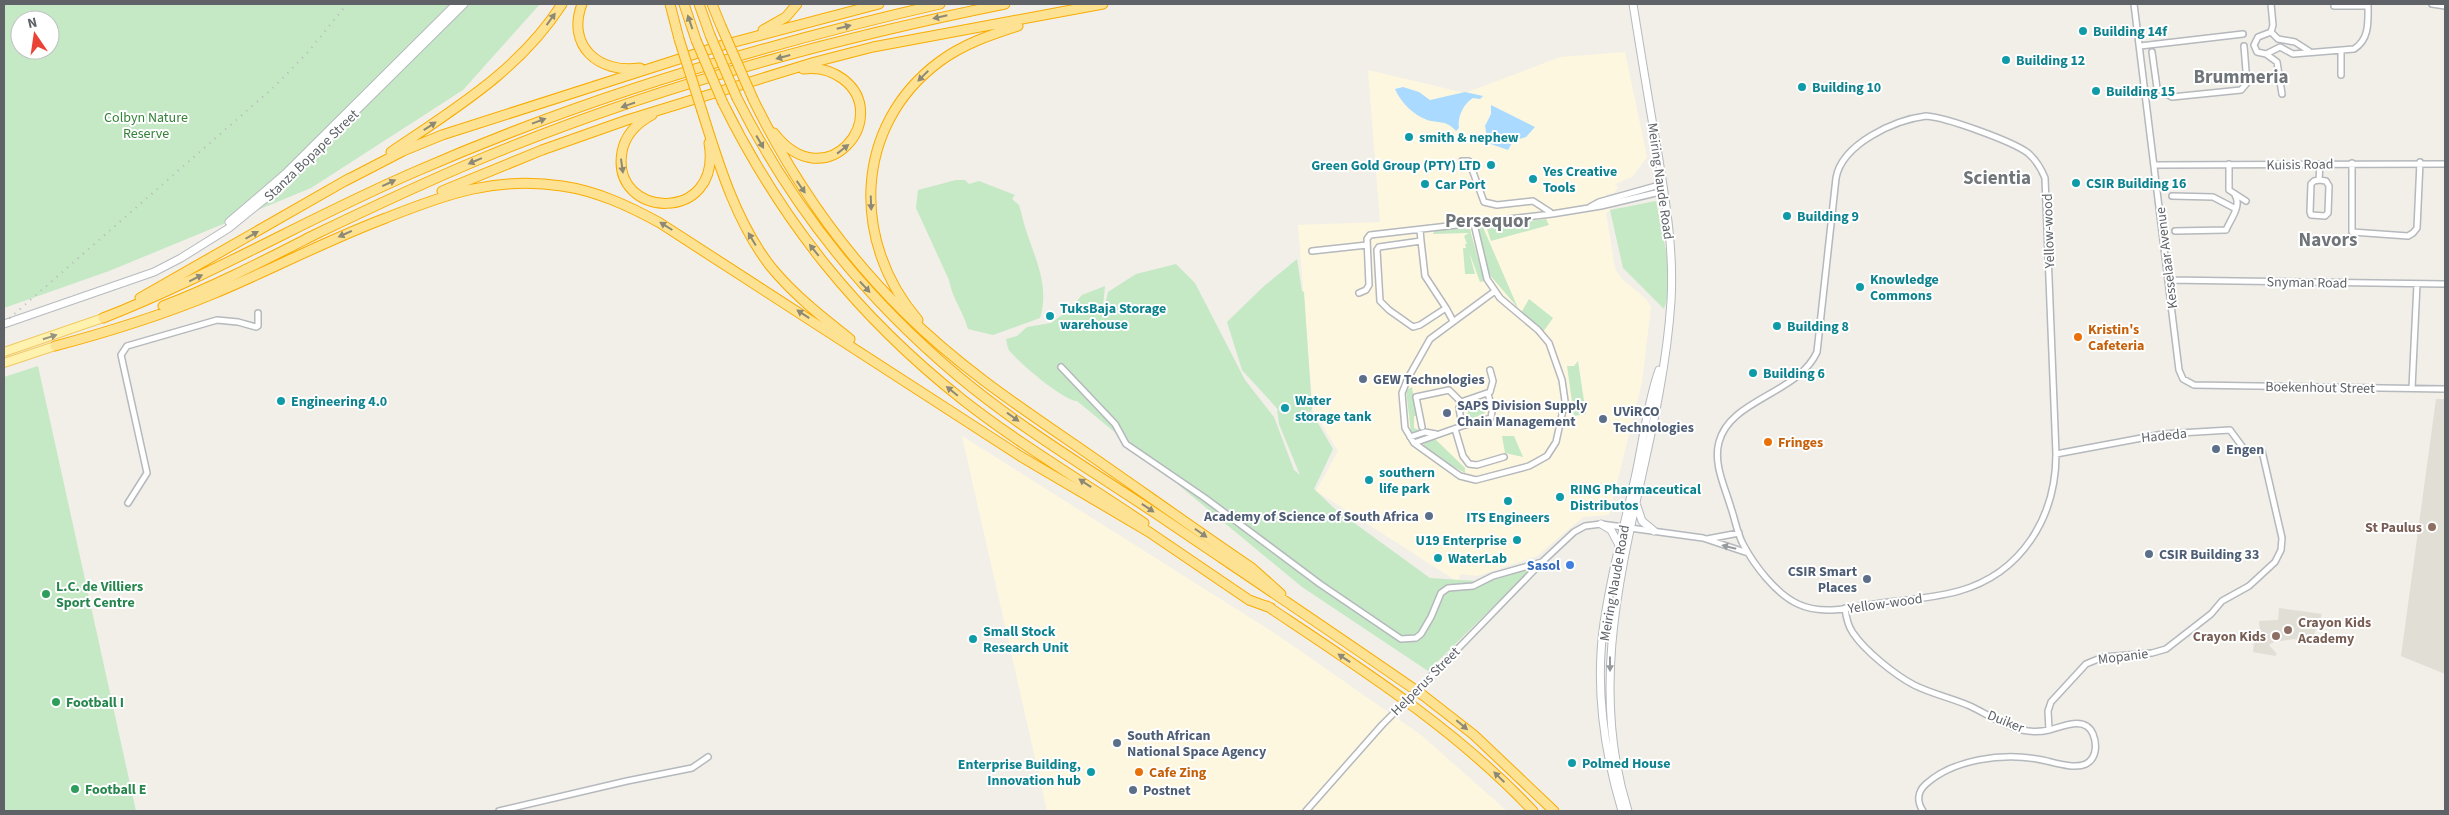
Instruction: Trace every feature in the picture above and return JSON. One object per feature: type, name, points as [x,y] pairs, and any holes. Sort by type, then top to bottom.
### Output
[{"type":"highway","points":[[345,181],[470,99],[496,78],[534,42],[562,4]]},
{"type":"highway","points":[[582,4],[579,18],[580,37],[585,48],[601,63],[612,67],[630,69],[684,58]]},
{"type":"highway","points":[[663,4],[678,37]]},
{"type":"highway","points":[[670,4],[678,37],[702,113],[738,214],[772,268],[814,310],[917,389]]},
{"type":"highway","points":[[684,4],[696,40],[749,155],[805,240],[855,298],[912,357],[965,401],[1428,716],[1489,768],[1533,811]]},
{"type":"highway","points":[[699,4],[737,98],[753,130],[787,187],[830,246],[879,302],[933,354],[958,376],[1025,426],[1286,601],[1452,716],[1509,766],[1554,811]]},
{"type":"highway","points":[[712,4],[753,100],[791,171],[836,236],[905,314],[961,364],[1046,426],[1252,568],[1270,582],[1286,601]]},
{"type":"highway","points":[[716,4],[721,25]]},
{"type":"highway","points":[[103,318],[345,181],[403,151],[442,135],[684,58],[772,27],[786,18],[797,4]]},
{"type":"highway","points":[[723,45],[879,4]]},
{"type":"highway","points":[[103,318],[180,286],[362,196],[508,133],[616,93],[698,67],[814,34],[940,4]]},
{"type":"highway","points":[[55,346],[182,298],[423,184],[559,129],[634,102],[760,63],[885,30],[1005,4]]},
{"type":"highway","points":[[55,346],[212,294],[428,196],[542,150],[704,95],[855,51],[1103,4]]},
{"type":"highway","points":[[961,364],[908,308],[895,288],[881,260],[872,224],[870,201],[873,168],[879,145],[892,116],[908,92],[932,68],[948,56],[989,35],[1079,9]]},
{"type":"highway","points":[[744,83],[801,70],[827,70],[842,78],[853,90],[859,104],[860,122],[855,136],[844,149],[828,157],[808,158],[794,153],[781,142],[753,100]]},
{"type":"highway","points":[[702,113],[711,158],[707,177],[700,188],[687,199],[672,204],[654,203],[636,194],[626,180],[621,161],[625,142],[631,132],[640,123],[656,113],[704,95]]},
{"type":"highway","points":[[362,226],[443,195],[481,186],[522,183],[562,186],[586,191],[624,204],[660,223],[1020,456],[1148,532],[1249,600],[1271,608]]},
{"type":"main road","points":[[4,352],[103,318]]},
{"type":"main road","points":[[4,364],[55,346]]},
{"type":"street","name":"Stanza Bopape Street","points":[[137,278],[198,244],[251,204],[309,150],[456,4]]},
{"type":"street","name":"Stanza Bopape Street","points":[[4,324],[137,278],[164,267],[197,249],[259,204],[335,133],[464,4]]},
{"type":"street","name":"Meiring Naude Road","points":[[1622,811],[1615,786],[1605,733],[1602,678],[1604,625],[1619,545],[1637,500],[1657,406],[1669,324],[1672,283],[1670,232],[1633,4]]},
{"type":"street","name":"Kesselaar Avenue","points":[[2134,4],[2180,376],[2186,383],[2194,385]]},
{"type":"street","points":[[2271,4],[2273,25],[2271,32]]},
{"type":"street","points":[[2432,4],[2445,6]]},
{"type":"street","points":[[2266,54],[2278,47],[2286,48],[2291,54],[2309,51],[2341,52],[2354,49],[2364,41],[2367,33],[2368,5],[2334,6]]},
{"type":"street","points":[[2271,32],[2281,40],[2295,42],[2309,51]]},
{"type":"street","points":[[2271,32],[2260,35],[2254,42],[2257,52],[2266,54],[2278,64],[2282,94]]},
{"type":"street","points":[[2140,46],[2243,34]]},
{"type":"street","points":[[2286,48],[2286,44],[2290,41]]},
{"type":"street","points":[[2152,52],[2155,81],[2159,90],[2172,97],[2241,90],[2247,83],[2244,46]]},
{"type":"street","points":[[2341,52],[2341,75]]},
{"type":"street","points":[[2145,82],[2155,81]]},
{"type":"street","name":"Yellow-wood","points":[[1912,117],[1942,118],[2011,144],[2028,153],[2041,169],[2046,183],[2056,454],[2053,490],[2042,523],[2036,534],[2021,553],[1997,574],[1974,586],[1948,594],[1845,608],[1814,610],[1793,602],[1777,588],[1749,553],[1739,533],[1718,464],[1717,451],[1720,438],[1733,418],[1802,374],[1812,363],[1820,338],[1835,184],[1839,166],[1850,150],[1861,142],[1912,117]]},
{"type":"street","points":[[1462,161],[1469,161],[1484,202],[1497,205],[1534,200],[1550,212]]},
{"type":"street","points":[[2352,163],[2352,232],[2408,236],[2417,228],[2420,162]]},
{"type":"street","name":"Kuisis Road","points":[[2155,165],[2420,162],[2445,164]]},
{"type":"street","points":[[2229,164],[2229,189],[2246,201]]},
{"type":"street","points":[[2319,180],[2320,164]]},
{"type":"street","points":[[2319,180],[2328,183],[2328,212],[2324,216],[2311,215],[2310,212],[2311,184],[2319,180]]},
{"type":"street","points":[[1359,293],[1366,290],[1368,285],[1367,237],[1374,234],[1474,224],[1589,207],[1599,202],[1663,187]]},
{"type":"street","points":[[2175,231],[2226,230],[2236,209],[2237,199],[2235,195]]},
{"type":"street","points":[[2172,196],[2214,197],[2236,209]]},
{"type":"street","points":[[1474,224],[1482,264],[1495,291],[1549,343],[1562,380],[1565,401],[1556,442],[1550,454],[1540,462],[1486,479],[1472,480],[1457,474],[1414,443],[1405,428],[1402,397],[1406,381],[1430,339],[1495,291]]},
{"type":"street","points":[[1420,230],[1425,276],[1453,321]]},
{"type":"street","points":[[1421,241],[1377,248],[1379,298],[1389,310],[1413,327],[1420,325],[1446,308]]},
{"type":"street","points":[[1312,251],[1367,245]]},
{"type":"street","name":"Snyman Road","points":[[2168,280],[2445,284]]},
{"type":"street","points":[[2412,388],[2417,284]]},
{"type":"street","points":[[128,503],[147,473],[122,355],[127,346],[217,320],[238,322],[256,327],[258,326],[258,313]]},
{"type":"street","name":"Meiring Naude Road","points":[[1628,811],[1611,742],[1610,657],[1613,616],[1627,528],[1658,374],[1664,358]]},
{"type":"street","points":[[1061,367],[1115,424],[1126,444],[1205,498],[1320,584],[1401,639],[1410,640],[1421,634],[1431,617],[1441,593],[1448,588],[1473,586],[1493,576],[1542,562]]},
{"type":"street","points":[[1414,443],[1436,434],[1490,418],[1492,411],[1488,393],[1492,384],[1490,370]]},
{"type":"street","name":"Boekenhout Street","points":[[2194,385],[2445,388]]},
{"type":"street","points":[[1422,427],[1416,397],[1449,390],[1461,402]]},
{"type":"street","points":[[1462,426],[1459,408],[1461,402],[1466,398],[1488,393]]},
{"type":"street","points":[[1454,429],[1463,456],[1469,464],[1477,465],[1504,457]]},
{"type":"street","name":"Hadeda","points":[[2056,454],[2164,434],[2224,429],[2233,431],[2244,449],[2262,451]]},
{"type":"street","points":[[1410,438],[1425,432],[1436,434]]},
{"type":"street","name":"Mopanie","points":[[2049,730],[2048,711],[2053,699],[2086,664],[2104,657],[2152,653],[2166,649],[2211,614],[2222,601],[2249,586],[2275,562],[2281,550],[2282,538],[2262,451]]},
{"type":"street","points":[[1637,500],[1641,520],[1654,531]]},
{"type":"street","points":[[1601,524],[1707,539],[1749,553]]},
{"type":"street","points":[[1601,524],[1611,530],[1619,545]]},
{"type":"street","name":"Helperus Street","points":[[1306,811],[1382,725],[1542,562],[1577,530],[1601,524]]},
{"type":"street","points":[[1707,539],[1739,533]]},
{"type":"street","name":"Duiker","points":[[1845,608],[1849,625],[1857,638],[1905,680],[1967,705],[2014,727],[2032,731],[2049,730],[2076,724],[2086,726],[2092,731],[2095,742],[2093,758],[2086,764],[2078,766],[2013,756],[1990,757],[1970,762],[1934,778],[1922,788],[1918,800],[1922,811]]},
{"type":"street","points":[[499,811],[692,768],[708,757]]},
{"type":"shaded area","points":[[1625,52],[1647,157],[1632,177],[1615,184],[1618,187],[1614,193],[1606,194],[1610,210],[1606,213],[1615,269],[1623,280],[1646,299],[1651,307],[1642,382],[1609,515],[1583,517],[1537,556],[1477,576],[1460,574],[1458,582],[1316,491],[1338,451],[1313,410],[1298,225],[1380,222],[1368,70],[1465,93],[1560,57]]},
{"type":"shaded area","name":"St Paulus","points":[[2436,399],[2445,399],[2445,674],[2401,656]]},
{"type":"shaded area","points":[[962,436],[1276,634],[1421,735],[1507,811],[1047,811]]},
{"type":"shaded area","name":"Crayon Kids Academy","points":[[2279,608],[2322,614],[2311,642],[2294,639],[2274,642],[2269,645],[2277,654],[2275,656],[2253,652],[2254,641],[2257,641],[2257,634],[2260,634],[2259,621],[2278,620]]},
{"type":"green space","name":"Colbyn Nature Reserve","points":[[4,4],[540,4],[463,90],[311,188],[109,271],[4,308]]},
{"type":"green space","points":[[956,180],[965,180],[969,184],[979,181],[1015,195],[1012,199],[1019,205],[1041,277],[1043,304],[1040,318],[993,335],[968,329],[949,280],[916,208],[918,190]]},
{"type":"green space","points":[[1656,201],[1672,281],[1664,309],[1623,268],[1610,210]]},
{"type":"green space","points":[[1546,219],[1549,225],[1491,241],[1486,226]]},
{"type":"green space","points":[[1482,225],[1518,308],[1489,274],[1477,227]]},
{"type":"green space","points":[[1470,228],[1484,281],[1480,282],[1469,252],[1475,274],[1465,274],[1463,248],[1466,248],[1465,244],[1467,244],[1464,236],[1469,233],[1433,234],[1435,230]]},
{"type":"green space","points":[[1297,259],[1302,291],[1304,292],[1312,410],[1297,414],[1311,411],[1333,449],[1314,489],[1335,509],[1430,578],[1476,581],[1534,566],[1428,671],[1302,587],[1077,401],[1062,395],[1042,380],[1014,356],[1008,347],[1006,339],[1017,336],[1027,327],[1051,323],[1070,309],[1082,295],[1105,286],[1102,317],[1108,292],[1136,274],[1176,264],[1195,283],[1245,380],[1274,417],[1294,470],[1300,475],[1279,424],[1277,409],[1284,416],[1242,370],[1227,322],[1263,287]]},
{"type":"green space","points":[[1529,299],[1553,318],[1543,332],[1521,313]]},
{"type":"green space","points":[[1578,361],[1586,414],[1574,416],[1567,366],[1574,366]]},
{"type":"green space","name":"L.C. de Villiers Sport Centre","points":[[38,366],[136,811],[4,811],[4,377]]},
{"type":"green space","points":[[1412,387],[1417,416],[1414,416],[1414,428],[1419,430],[1411,433],[1406,390]]},
{"type":"green space","points":[[1483,401],[1485,413],[1469,420],[1466,402]]},
{"type":"green space","points":[[1432,436],[1465,468],[1465,473],[1420,448]]},
{"type":"green space","points":[[1502,436],[1514,436],[1523,457],[1505,453]]},
{"type":"water","points":[[1403,87],[1419,92],[1430,100],[1465,92],[1483,96],[1480,99],[1473,98],[1466,104],[1459,120],[1459,128],[1456,131],[1447,124],[1425,119],[1409,109],[1395,89]]},
{"type":"water","points":[[1491,105],[1535,127],[1526,137],[1513,141],[1508,150],[1488,143],[1485,126],[1491,114]]},
{"type":"railway","points":[[4,323],[274,87],[308,52],[347,4]]},
{"type":"place","name":"Building 14f","points":[[2083,31]]},
{"type":"place","name":"Building 12","points":[[2006,60]]},
{"type":"place","name":"Building 10","points":[[1802,87]]},
{"type":"place","name":"Building 15","points":[[2096,91]]},
{"type":"place","name":"smith & nephew","points":[[1409,137]]},
{"type":"place","name":"Green Gold Group (PTY) LTD","points":[[1491,165]]},
{"type":"place","name":"Yes Creative Tools","points":[[1533,179]]},
{"type":"place","name":"CSIR Building 16","points":[[2076,183]]},
{"type":"place","name":"Car Port","points":[[1425,184]]},
{"type":"place","name":"Building 9","points":[[1787,216]]},
{"type":"place","name":"Knowledge Commons","points":[[1860,287]]},
{"type":"place","name":"TuksBaja Storage warehouse","points":[[1050,316]]},
{"type":"place","name":"Building 8","points":[[1777,326]]},
{"type":"place","name":"Kristin's Cafeteria","points":[[2078,337]]},
{"type":"place","name":"Building 6","points":[[1753,373]]},
{"type":"place","name":"GEW Technologies","points":[[1363,379]]},
{"type":"place","name":"Engineering 4.0","points":[[281,401]]},
{"type":"place","name":"Water storage tank","points":[[1285,408]]},
{"type":"place","name":"SAPS Division Supply Chain Management","points":[[1447,413]]},
{"type":"place","name":"UViRCO Technologies","points":[[1603,419]]},
{"type":"place","name":"Fringes","points":[[1768,442]]},
{"type":"place","name":"Engen","points":[[2216,449]]},
{"type":"place","name":"southern life park","points":[[1369,480]]},
{"type":"place","name":"RING Pharmaceutical Distributos","points":[[1560,497]]},
{"type":"place","name":"ITS Engineers","points":[[1508,501]]},
{"type":"place","name":"Academy of Science of South Africa","points":[[1429,516]]},
{"type":"place","name":"St Paulus","points":[[2432,527]]},
{"type":"place","name":"U19 Enterprise","points":[[1517,540]]},
{"type":"place","name":"CSIR Building 33","points":[[2149,554]]},
{"type":"place","name":"WaterLab","points":[[1438,558]]},
{"type":"place","name":"Sasol","points":[[1570,565]]},
{"type":"place","name":"CSIR Smart Places","points":[[1867,579]]},
{"type":"place","name":"L.C. de Villiers Sport Centre","points":[[46,594]]},
{"type":"place","name":"Crayon Kids Academy","points":[[2288,630]]},
{"type":"place","name":"Crayon Kids","points":[[2276,636]]},
{"type":"place","name":"Small Stock Research Unit","points":[[973,639]]},
{"type":"place","name":"Football I","points":[[56,702]]},
{"type":"place","name":"South African National Space Agency","points":[[1117,743]]},
{"type":"place","name":"Polmed House","points":[[1572,763]]},
{"type":"place","name":"Enterprise Building, Innovation hub","points":[[1091,772]]},
{"type":"place","name":"Cafe Zing","points":[[1139,772]]},
{"type":"place","name":"Football E","points":[[75,789]]},
{"type":"place","name":"Postnet","points":[[1133,790]]},
{"type":"district","name":"Brummeria","points":[[2241,76]]},
{"type":"district","name":"Scientia","points":[[1997,177]]},
{"type":"district","name":"Persequor","points":[[1488,220]]},
{"type":"district","name":"Navors","points":[[2328,239]]}]
